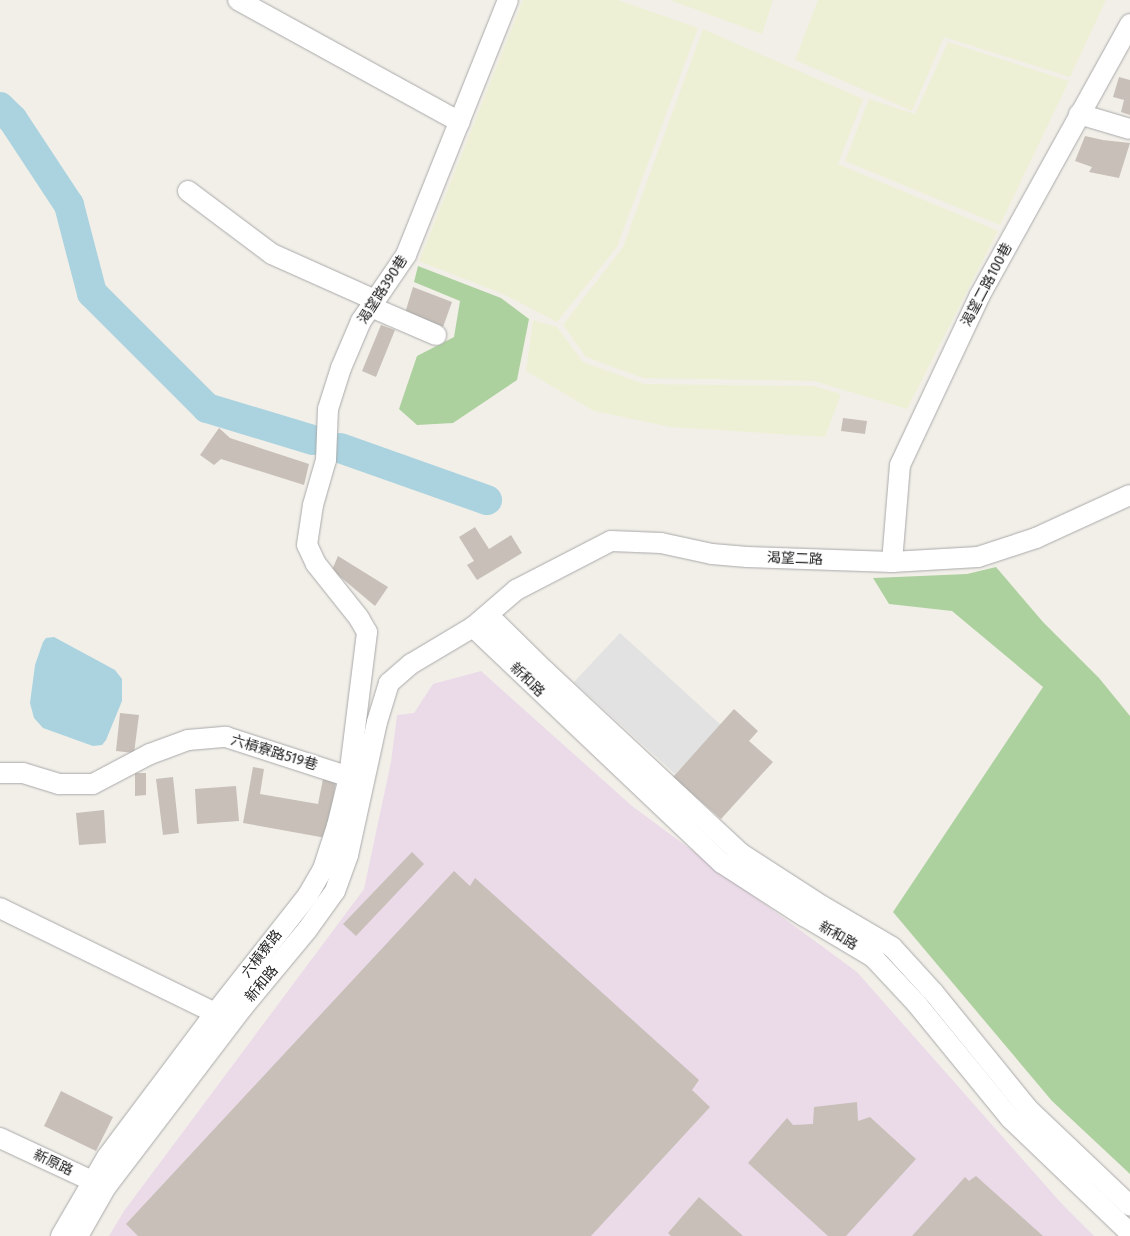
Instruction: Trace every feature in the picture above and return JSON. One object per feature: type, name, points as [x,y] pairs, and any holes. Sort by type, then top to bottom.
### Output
[{"type":"street","points":[[238,0],[460,122]]},
{"type":"street","name":"渴望路390巷","points":[[367,632],[359,618],[316,564],[307,545],[313,506],[326,460],[328,409],[341,368],[361,321],[406,255],[508,0]]},
{"type":"street","name":"渴望二路100巷","points":[[892,562],[900,465],[980,295],[1130,24]]},
{"type":"street","points":[[1079,114],[1130,129]]},
{"type":"street","points":[[188,191],[272,254],[436,335]]},
{"type":"street","name":"渴望二路","points":[[481,621],[516,590],[611,541],[661,543],[712,554],[747,557],[892,562],[978,557],[1036,538],[1130,495]]},
{"type":"street","name":"新和路","points":[[78,1236],[100,1184],[307,930],[335,891],[348,855],[378,722],[389,683],[410,664],[481,621]]},
{"type":"street","name":"新和路","points":[[481,621],[630,751],[740,853],[822,906],[892,947],[934,993],[1030,1110],[1130,1206]]},
{"type":"street","name":"新和路","points":[[481,621],[527,680],[722,863],[804,916],[873,957],[916,1002],[1012,1119],[1130,1233]]},
{"type":"street","name":"六槓寮路","points":[[61,1236],[100,1184],[107,1157],[308,895],[323,869],[337,826],[349,777],[367,632]]},
{"type":"street","name":"六槓寮路519巷","points":[[0,773],[23,773],[59,784],[93,784],[150,754],[188,740],[226,738],[349,777]]},
{"type":"street","points":[[0,908],[216,1013]]},
{"type":"street","name":"新原路","points":[[0,1138],[100,1184]]},
{"type":"shaded area","points":[[620,633],[721,725],[675,774],[574,682]]},
{"type":"shaded area","points":[[481,671],[632,806],[857,972],[1062,1204],[1094,1236],[109,1236],[124,1211],[364,889],[391,762],[397,715],[414,713],[433,684]]},
{"type":"green space","points":[[523,0],[618,0],[698,28],[617,247],[557,322],[503,294],[419,261]]},
{"type":"green space","points":[[670,0],[773,0],[762,34]]},
{"type":"green space","points":[[818,0],[1106,0],[1070,77],[944,37],[912,111],[795,60]]},
{"type":"green space","points":[[703,29],[863,99],[838,164],[998,231],[907,409],[814,381],[643,378],[586,357],[563,325],[623,247]]},
{"type":"green space","points":[[948,42],[1069,81],[1000,225],[845,161],[869,99],[915,114]]},
{"type":"green space","points":[[418,266],[501,298],[529,319],[517,380],[453,423],[417,425],[399,409],[417,356],[454,337],[460,301],[414,282]]},
{"type":"green space","points":[[533,320],[557,327],[583,362],[644,384],[813,386],[841,394],[825,437],[671,427],[594,411],[526,371]]},
{"type":"green space","points":[[996,567],[1043,622],[1099,678],[1130,716],[1130,1174],[1052,1101],[893,912],[1043,687],[952,611],[889,604],[873,578],[967,574]]},
{"type":"water","points":[[54,637],[115,670],[122,679],[122,701],[106,740],[102,745],[93,746],[43,728],[34,718],[30,703],[35,665],[43,642],[46,638]]},
{"type":"building","points":[[1119,77],[1130,80],[1130,115],[1121,112],[1124,100],[1113,97]]},
{"type":"building","points":[[1085,136],[1130,143],[1119,178],[1089,172],[1092,167],[1075,161]]},
{"type":"building","points":[[413,287],[452,302],[443,327],[405,313]]},
{"type":"building","points":[[381,325],[395,330],[376,377],[362,371]]},
{"type":"building","points":[[843,418],[867,421],[865,434],[841,431]]},
{"type":"building","points":[[219,428],[230,438],[309,464],[304,485],[221,459],[214,465],[200,455]]},
{"type":"building","points":[[475,527],[489,549],[511,535],[522,553],[477,580],[467,565],[474,561],[459,537]]},
{"type":"building","points":[[338,556],[388,587],[375,606],[332,570]]},
{"type":"building","points":[[734,709],[758,731],[749,741],[773,762],[721,819],[673,777]]},
{"type":"building","points":[[120,713],[139,715],[134,753],[116,751]]},
{"type":"building","points":[[253,767],[264,769],[260,794],[318,804],[323,779],[336,782],[326,838],[243,823]]},
{"type":"building","points":[[135,773],[146,773],[146,795],[135,796]]},
{"type":"building","points":[[173,777],[179,833],[163,835],[156,779]]},
{"type":"building","points":[[236,786],[239,821],[197,824],[195,789]]},
{"type":"building","points":[[104,810],[106,843],[79,845],[76,813]]},
{"type":"building","points":[[412,852],[424,864],[356,936],[343,924]]},
{"type":"building","points":[[454,871],[470,886],[475,878],[699,1080],[692,1090],[710,1107],[591,1236],[138,1236],[126,1224]]},
{"type":"building","points":[[61,1091],[113,1117],[96,1151],[44,1126]]},
{"type":"building","points":[[857,1102],[858,1121],[870,1117],[916,1159],[846,1236],[828,1236],[748,1163],[787,1118],[793,1125],[813,1124],[814,1107]]},
{"type":"building","points":[[976,1176],[1043,1236],[912,1236],[965,1177],[969,1181]]},
{"type":"building","points":[[699,1197],[743,1236],[671,1236],[668,1233]]},
{"type":"waterway","points":[[0,107],[13,120],[69,205],[92,293],[207,408],[313,440]]},
{"type":"waterway","points":[[340,448],[487,500]]}]
